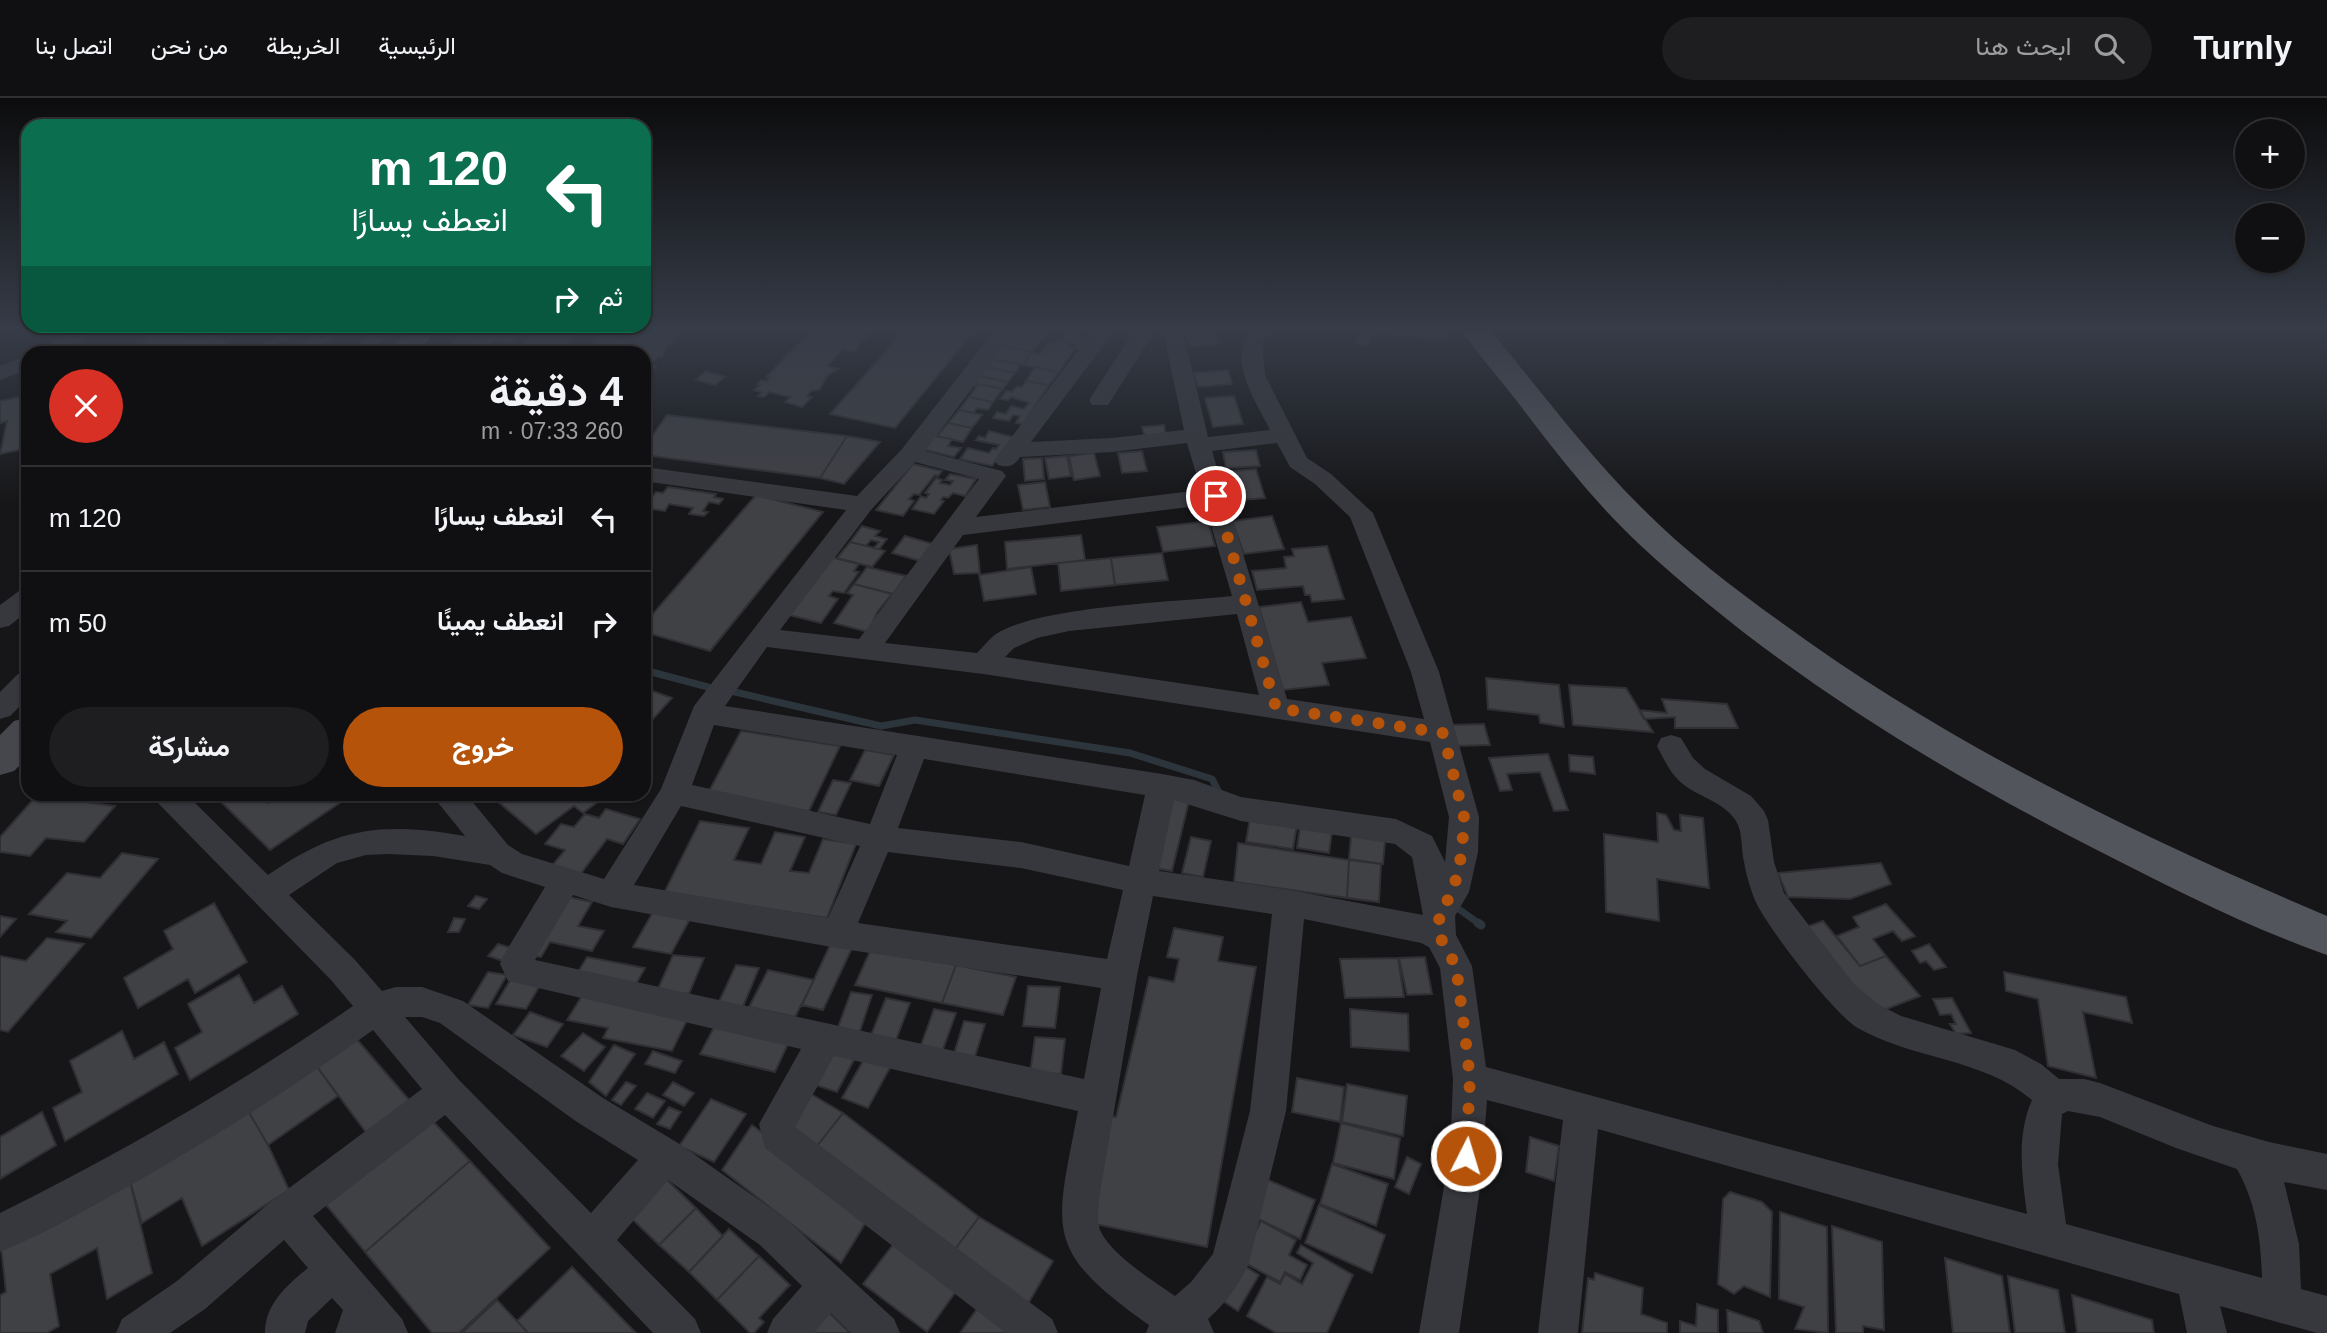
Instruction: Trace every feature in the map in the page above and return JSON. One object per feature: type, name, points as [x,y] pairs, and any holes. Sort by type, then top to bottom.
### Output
[{"type":"main road","points":[[1523,389],[1601,485],[1635,519],[1706,582],[1788,645],[1863,697],[1949,751],[2054,808],[2159,861],[2327,936]]},
{"type":"main road","points":[[0,760],[21,739]]},
{"type":"street","points":[[611,894],[674,793],[704,713],[863,505],[910,454],[960,389]]},
{"type":"street","points":[[867,648],[1060,389]]},
{"type":"street","points":[[1100,400],[1107,389]]},
{"type":"street","points":[[1186,389],[1198,440],[1276,708]]},
{"type":"street","points":[[1261,389],[1298,462],[1323,479],[1362,513],[1425,672],[1464,817],[1462,852],[1453,892],[1440,925]]},
{"type":"street","points":[[1013,450],[1285,435]]},
{"type":"street","points":[[910,454],[994,476]]},
{"type":"street","points":[[651,475],[863,505]]},
{"type":"street","points":[[955,528],[1216,496]]},
{"type":"street","points":[[0,619],[21,602]]},
{"type":"street","points":[[983,664],[1005,641],[1044,627],[1069,622],[1247,604]]},
{"type":"street","points":[[760,637],[983,664],[1443,733]]},
{"type":"street","points":[[0,709],[21,688]]},
{"type":"street","points":[[704,713],[1162,786],[1194,792],[1222,805],[1376,827],[1409,836],[1422,845],[1427,855],[1440,925],[1456,966],[1470,1079],[1469,1130],[1463,1181],[1439,1333]]},
{"type":"street","points":[[837,934],[879,838],[915,745]]},
{"type":"street","points":[[1671,746],[1683,766],[1695,777],[1740,804],[1753,820],[1759,862],[1770,899],[1855,1009],[1875,1022],[1899,1032],[2002,1060],[2022,1069],[2053,1096]]},
{"type":"street","points":[[1162,786],[1120,976],[1080,1199],[1081,1231],[1091,1253],[1179,1329],[1230,1264],[1268,1111],[1282,1001],[1289,903]]},
{"type":"street","points":[[674,793],[879,838],[1021,855],[1140,881],[1289,903],[1418,928],[1440,925]]},
{"type":"street","points":[[174,801],[377,1007],[447,1092],[681,1333]]},
{"type":"street","points":[[453,801],[497,854],[513,864],[611,894],[837,934],[1120,976]]},
{"type":"street","points":[[267,893],[326,854],[355,844],[389,842],[452,846],[497,854]]},
{"type":"street","points":[[565,881],[519,958],[516,968],[1098,1099]]},
{"type":"street","points":[[0,1233],[152,1155],[250,1096],[377,1007],[396,1002],[422,1002],[451,1012],[590,1110],[665,1156],[773,1232],[880,1333]]},
{"type":"street","points":[[825,1039],[777,1124],[778,1136],[1038,1333]]},
{"type":"street","points":[[1470,1079],[2327,1316]]},
{"type":"street","points":[[136,1333],[191,1295],[286,1213],[447,1092]]},
{"type":"street","points":[[2049,1238],[2039,1132],[2044,1106],[2053,1096],[2065,1093],[2085,1096],[2172,1130],[2249,1155],[2327,1172]]},
{"type":"street","points":[[1558,1333],[1582,1108]]},
{"type":"street","points":[[2249,1155],[2267,1186],[2270,1197],[2280,1244],[2282,1304]]},
{"type":"street","points":[[591,1242],[665,1156]]},
{"type":"street","points":[[286,1213],[334,1271],[369,1324]]},
{"type":"street","points":[[285,1333],[286,1318],[291,1310],[334,1271]]},
{"type":"street","points":[[2195,1280],[2207,1333]]},
{"type":"street","points":[[787,1333],[829,1286]]},
{"type":"building","points":[[820,389],[811,391],[807,396],[812,397],[802,407],[785,402],[790,397],[769,392],[764,397],[758,396],[762,392],[754,390]]},
{"type":"building","points":[[853,389],[927,389],[895,428],[830,414]]},
{"type":"building","points":[[975,389],[1003,389],[993,402],[969,397]]},
{"type":"building","points":[[1015,389],[1047,389],[1023,424],[1016,423],[1020,416],[1013,415],[1009,421],[993,418],[997,412],[1006,414],[1011,406],[1024,409],[1029,403],[1011,397],[1008,400],[1000,399],[1006,391],[1012,392]]},
{"type":"building","points":[[21,396],[21,450],[0,454],[7,421],[0,423],[0,401]]},
{"type":"building","points":[[1234,396],[1243,424],[1213,427],[1205,398]]},
{"type":"building","points":[[969,397],[993,402],[988,410],[977,408],[974,413],[959,410]]},
{"type":"building","points":[[959,410],[982,415],[972,428],[948,423]]},
{"type":"building","points":[[667,415],[847,436],[820,478],[651,456],[651,437]]},
{"type":"building","points":[[948,423],[972,428],[963,442],[937,436]]},
{"type":"building","points":[[1164,425],[1166,436],[1145,437],[1142,427]]},
{"type":"building","points":[[989,431],[1013,437],[992,466],[960,459],[968,448],[989,453],[993,448],[996,449],[999,445],[976,440],[979,436],[985,438]]},
{"type":"building","points":[[847,436],[880,442],[844,484],[820,478]]},
{"type":"building","points":[[934,436],[952,439],[948,446],[961,448],[954,457],[921,449]]},
{"type":"building","points":[[1256,450],[1260,466],[1226,468],[1223,452]]},
{"type":"building","points":[[1142,451],[1147,471],[1122,473],[1118,453]]},
{"type":"building","points":[[1094,453],[1100,476],[1074,480],[1069,456]]},
{"type":"building","points":[[1067,456],[1071,476],[1049,479],[1045,458]]},
{"type":"building","points":[[1042,458],[1044,479],[1025,481],[1023,459]]},
{"type":"building","points":[[913,464],[942,471],[938,476],[935,475],[919,495],[914,494],[909,499],[914,501],[903,516],[876,510]]},
{"type":"building","points":[[1256,469],[1265,498],[1231,501],[1223,472]]},
{"type":"building","points":[[950,474],[976,479],[965,496],[953,493],[948,498],[943,497],[941,500],[944,501],[934,514],[912,509],[921,496],[926,498],[929,494],[925,493],[936,478],[942,480],[940,483],[950,485],[953,481],[945,480]]},
{"type":"building","points":[[1045,482],[1050,507],[1023,510],[1018,485]]},
{"type":"building","points":[[668,487],[716,494],[714,497],[723,499],[719,504],[709,502],[703,511],[708,512],[704,516],[689,514],[693,508],[669,504],[665,511],[651,509],[651,499],[656,492],[663,493]]},
{"type":"building","points":[[756,495],[823,512],[710,651],[651,634],[651,616]]},
{"type":"building","points":[[1272,516],[1284,549],[1244,554],[1232,521]]},
{"type":"building","points":[[1208,521],[1215,546],[1163,552],[1157,527]]},
{"type":"building","points":[[862,526],[880,531],[875,536],[887,539],[879,549],[874,548],[879,542],[871,540],[866,546],[850,542]]},
{"type":"building","points":[[1081,535],[1085,560],[1007,569],[1005,542]]},
{"type":"building","points":[[905,536],[937,545],[924,562],[892,553]]},
{"type":"building","points":[[850,542],[885,551],[872,567],[837,558]]},
{"type":"building","points":[[977,545],[980,573],[954,574],[949,549]]},
{"type":"building","points":[[1327,546],[1344,599],[1312,602],[1310,595],[1305,595],[1303,586],[1257,590],[1252,571],[1286,568],[1284,557],[1294,556],[1292,549]]},
{"type":"building","points":[[1162,553],[1168,580],[1115,585],[1111,558]]},
{"type":"building","points":[[830,557],[859,564],[854,571],[859,572],[844,593],[833,591],[829,596],[838,599],[821,623],[785,614]]},
{"type":"building","points":[[1111,558],[1115,585],[1061,591],[1058,563]]},
{"type":"building","points":[[867,567],[906,576],[893,594],[854,584]]},
{"type":"building","points":[[1031,567],[1036,594],[984,601],[979,575]]},
{"type":"building","points":[[854,584],[892,594],[878,611],[868,632],[834,623],[853,595],[847,593]]},
{"type":"building","points":[[1301,602],[1308,622],[1351,617],[1366,658],[1322,663],[1329,685],[1283,690],[1259,607]]},
{"type":"building","points":[[1486,678],[1559,685],[1564,727],[1540,723],[1539,715],[1488,709]]},
{"type":"building","points":[[1569,685],[1626,688],[1653,732],[1573,725]]},
{"type":"building","points":[[651,690],[672,698],[651,721]]},
{"type":"building","points":[[1662,699],[1727,704],[1738,728],[1675,728],[1675,717],[1644,719],[1639,710],[1667,713]]},
{"type":"building","points":[[1484,724],[1490,745],[1455,746],[1450,725]]},
{"type":"building","points":[[741,731],[840,746],[809,811],[707,795]]},
{"type":"building","points":[[865,750],[894,755],[879,786],[850,780]]},
{"type":"building","points":[[1548,754],[1568,810],[1554,811],[1540,772],[1507,774],[1512,790],[1500,791],[1489,758]]},
{"type":"building","points":[[1569,755],[1593,757],[1595,774],[1570,771]]},
{"type":"building","points":[[833,780],[851,783],[836,815],[818,812]]},
{"type":"building","points":[[1170,798],[1189,801],[1172,871],[1153,868]]},
{"type":"building","points":[[32,801],[78,801],[115,806],[84,842],[46,838],[30,856],[0,852],[0,837]]},
{"type":"building","points":[[220,801],[343,801],[270,850]]},
{"type":"building","points":[[497,801],[599,801],[583,813],[574,806],[536,834]]},
{"type":"building","points":[[606,809],[640,819],[623,844],[607,839],[579,876],[551,867],[565,850],[545,844],[561,824],[574,827],[585,814],[599,818]]},
{"type":"building","points":[[1251,812],[1298,818],[1293,849],[1246,842]]},
{"type":"building","points":[[1657,813],[1666,815],[1674,830],[1681,831],[1680,815],[1703,818],[1709,888],[1657,879],[1659,921],[1606,912],[1604,834],[1658,842]]},
{"type":"building","points":[[1301,820],[1333,824],[1329,853],[1297,848]]},
{"type":"building","points":[[700,821],[749,828],[734,860],[761,864],[775,832],[805,837],[790,871],[809,873],[823,839],[856,844],[827,918],[664,893]]},
{"type":"building","points":[[1352,825],[1386,830],[1383,864],[1349,859]]},
{"type":"building","points":[[1191,837],[1211,841],[1203,877],[1182,873]]},
{"type":"building","points":[[1238,843],[1349,860],[1347,898],[1234,882]]},
{"type":"building","points":[[122,853],[158,859],[91,938],[56,932],[67,921],[29,914],[67,873],[100,878]]},
{"type":"building","points":[[1349,860],[1381,864],[1379,902],[1347,898]]},
{"type":"building","points":[[1881,863],[1891,884],[1850,899],[1788,897],[1778,873]]},
{"type":"building","points":[[476,896],[487,899],[479,909],[468,906]]},
{"type":"building","points":[[564,896],[592,902],[578,926],[604,931],[592,951],[550,942],[541,957],[528,955]]},
{"type":"building","points":[[214,903],[247,962],[195,993],[188,979],[138,1008],[124,978],[173,949],[164,931]]},
{"type":"building","points":[[1886,904],[1915,936],[1902,941],[1893,931],[1873,939],[1886,956],[1860,966],[1837,936],[1859,927],[1853,917]]},
{"type":"building","points":[[653,912],[690,919],[671,954],[633,947]]},
{"type":"building","points":[[0,916],[16,919],[0,937]]},
{"type":"building","points":[[454,918],[465,919],[459,932],[448,932]]},
{"type":"building","points":[[1823,921],[1860,966],[1886,956],[1920,996],[1876,1013],[1806,927]]},
{"type":"building","points":[[1174,928],[1223,937],[1218,961],[1256,967],[1207,1247],[1085,1222],[1110,1116],[1116,1117],[1149,977],[1174,982],[1179,959],[1167,957]]},
{"type":"building","points":[[47,938],[84,944],[8,1032],[0,1030],[0,956],[26,961]]},
{"type":"building","points":[[832,941],[853,946],[823,1010],[802,1005]]},
{"type":"building","points":[[498,944],[512,948],[503,961],[488,956]]},
{"type":"building","points":[[1929,944],[1946,967],[1934,970],[1926,961],[1920,963],[1912,951]]},
{"type":"building","points":[[871,949],[956,965],[942,1003],[855,985]]},
{"type":"building","points":[[673,955],[704,958],[689,994],[657,991]]},
{"type":"building","points":[[587,957],[645,968],[634,988],[575,977]]},
{"type":"building","points":[[1425,957],[1432,994],[1407,995],[1399,958]]},
{"type":"building","points":[[1398,958],[1404,997],[1345,998],[1340,959]]},
{"type":"building","points":[[736,965],[759,968],[742,1009],[717,1006]]},
{"type":"building","points":[[956,965],[1016,977],[1003,1015],[942,1003]]},
{"type":"building","points":[[768,970],[814,980],[795,1017],[749,1007]]},
{"type":"building","points":[[488,972],[507,975],[488,1008],[468,1005]]},
{"type":"building","points":[[2004,972],[2126,997],[2132,1023],[2083,1012],[2096,1078],[2048,1066],[2038,999],[2006,991]]},
{"type":"building","points":[[239,975],[254,1003],[282,986],[298,1014],[190,1080],[175,1048],[202,1032],[188,1004]]},
{"type":"building","points":[[512,977],[542,982],[526,1009],[496,1004]]},
{"type":"building","points":[[1028,986],[1060,987],[1055,1028],[1023,1026]]},
{"type":"building","points":[[851,992],[872,995],[859,1034],[837,1030]]},
{"type":"building","points":[[583,994],[690,1014],[672,1051],[603,1038],[608,1028],[567,1020]]},
{"type":"building","points":[[886,998],[910,1003],[896,1040],[871,1035]]},
{"type":"building","points":[[1952,998],[1971,1033],[1956,1034],[1950,1024],[1956,1024],[1951,1014],[1940,1015],[1933,999]]},
{"type":"building","points":[[934,1009],[956,1013],[942,1052],[920,1048]]},
{"type":"building","points":[[1350,1009],[1408,1014],[1409,1051],[1351,1047]]},
{"type":"building","points":[[530,1012],[563,1024],[547,1047],[513,1035]]},
{"type":"building","points":[[719,1018],[792,1035],[775,1072],[700,1054]]},
{"type":"building","points":[[964,1021],[985,1024],[974,1060],[953,1057]]},
{"type":"building","points":[[122,1031],[134,1059],[164,1042],[178,1074],[65,1141],[53,1108],[82,1092],[70,1061]]},
{"type":"building","points":[[583,1033],[605,1047],[584,1071],[561,1056]]},
{"type":"building","points":[[354,1036],[411,1102],[368,1135],[315,1064]]},
{"type":"building","points":[[1035,1037],[1065,1039],[1061,1074],[1030,1073]]},
{"type":"building","points":[[826,1044],[857,1054],[837,1092],[806,1082]]},
{"type":"building","points":[[614,1045],[635,1054],[606,1096],[589,1082]]},
{"type":"building","points":[[653,1051],[682,1061],[675,1073],[645,1064]]},
{"type":"building","points":[[867,1054],[892,1064],[868,1108],[842,1098]]},
{"type":"building","points":[[315,1064],[338,1096],[268,1145],[247,1109]]},
{"type":"building","points":[[1297,1078],[1344,1087],[1340,1122],[1292,1112]]},
{"type":"building","points":[[626,1082],[636,1086],[621,1105],[612,1100]]},
{"type":"building","points":[[673,1082],[694,1093],[684,1106],[663,1095]]},
{"type":"building","points":[[1347,1084],[1407,1096],[1403,1136],[1342,1122]]},
{"type":"building","points":[[806,1091],[843,1113],[817,1146],[780,1124]]},
{"type":"building","points":[[647,1093],[665,1101],[653,1118],[635,1109]]},
{"type":"building","points":[[711,1099],[746,1114],[714,1162],[679,1146]]},
{"type":"building","points":[[669,1107],[681,1112],[670,1129],[657,1124]]},
{"type":"building","points":[[247,1109],[289,1190],[202,1246],[182,1198],[142,1223],[130,1181]]},
{"type":"building","points":[[42,1112],[56,1145],[0,1179],[0,1137]]},
{"type":"building","points":[[843,1113],[979,1217],[950,1256],[817,1146]]},
{"type":"building","points":[[431,1119],[470,1161],[365,1252],[326,1205]]},
{"type":"building","points":[[1341,1123],[1400,1138],[1394,1179],[1333,1163]]},
{"type":"building","points":[[752,1125],[871,1214],[841,1263],[722,1170]]},
{"type":"building","points":[[1530,1137],[1559,1146],[1554,1181],[1526,1172]]},
{"type":"building","points":[[1407,1157],[1421,1164],[1409,1194],[1395,1187]]},
{"type":"building","points":[[470,1161],[550,1248],[459,1333],[432,1333],[365,1252]]},
{"type":"building","points":[[1332,1164],[1388,1184],[1376,1226],[1320,1204]]},
{"type":"building","points":[[659,1172],[696,1208],[659,1245],[625,1212]]},
{"type":"building","points":[[1268,1180],[1315,1200],[1300,1239],[1254,1217]]},
{"type":"building","points":[[130,1181],[152,1273],[107,1299],[97,1248],[50,1274],[59,1326],[47,1333],[0,1333],[0,1295],[6,1292],[1,1247]]},
{"type":"building","points":[[1730,1192],[1762,1202],[1772,1212],[1770,1297],[1744,1286],[1734,1294],[1718,1284],[1723,1199]]},
{"type":"building","points":[[1319,1205],[1385,1235],[1372,1273],[1305,1243]]},
{"type":"building","points":[[696,1208],[723,1236],[689,1272],[659,1245]]},
{"type":"building","points":[[1780,1212],[1827,1227],[1828,1333],[1795,1329],[1804,1307],[1779,1299]]},
{"type":"building","points":[[979,1217],[1053,1261],[1025,1309],[950,1256]]},
{"type":"building","points":[[1261,1221],[1296,1240],[1289,1255],[1307,1265],[1300,1280],[1285,1272],[1280,1282],[1241,1261]]},
{"type":"building","points":[[1832,1226],[1882,1242],[1884,1330],[1863,1326],[1863,1333],[1836,1333]]},
{"type":"building","points":[[729,1229],[759,1256],[717,1300],[689,1272]]},
{"type":"building","points":[[898,1238],[962,1283],[927,1332],[863,1284]]},
{"type":"building","points":[[1301,1245],[1353,1275],[1327,1333],[1276,1333],[1247,1316],[1267,1277],[1280,1284],[1285,1274],[1302,1284],[1313,1263],[1297,1253]]},
{"type":"building","points":[[759,1256],[790,1285],[759,1318],[764,1322],[754,1333],[750,1333],[717,1300]]},
{"type":"building","points":[[1945,1258],[2002,1276],[2010,1333],[1953,1333]]},
{"type":"building","points":[[1235,1260],[1259,1275],[1238,1311],[1214,1295]]},
{"type":"building","points":[[572,1267],[636,1333],[528,1333],[517,1321]]},
{"type":"building","points":[[1595,1273],[1643,1288],[1641,1314],[1667,1323],[1667,1333],[1582,1333],[1588,1278],[1594,1280]]},
{"type":"building","points":[[2008,1276],[2058,1290],[2065,1333],[2015,1333]]},
{"type":"building","points":[[2072,1295],[2152,1320],[2154,1333],[2077,1333]]},
{"type":"building","points":[[984,1299],[1032,1333],[960,1333]]},
{"type":"building","points":[[497,1300],[528,1333],[462,1333]]},
{"type":"building","points":[[818,1302],[849,1332],[848,1333],[791,1333]]},
{"type":"building","points":[[1697,1304],[1718,1310],[1718,1333],[1680,1333],[1680,1321],[1696,1326]]},
{"type":"building","points":[[1727,1310],[1759,1321],[1763,1333],[1728,1333]]},
{"type":"waterway","points":[[651,672],[708,687]]},
{"type":"waterway","points":[[735,692],[881,726],[915,720],[1130,753],[1212,779],[1221,796]]},
{"type":"waterway","points":[[1453,905],[1481,925],[1478,923]]},
{"type":"route","points":[[1216,496],[1276,708],[1443,733],[1464,817],[1462,852],[1453,892],[1439,913],[1440,937],[1456,966],[1470,1079],[1466,1156]]}]
